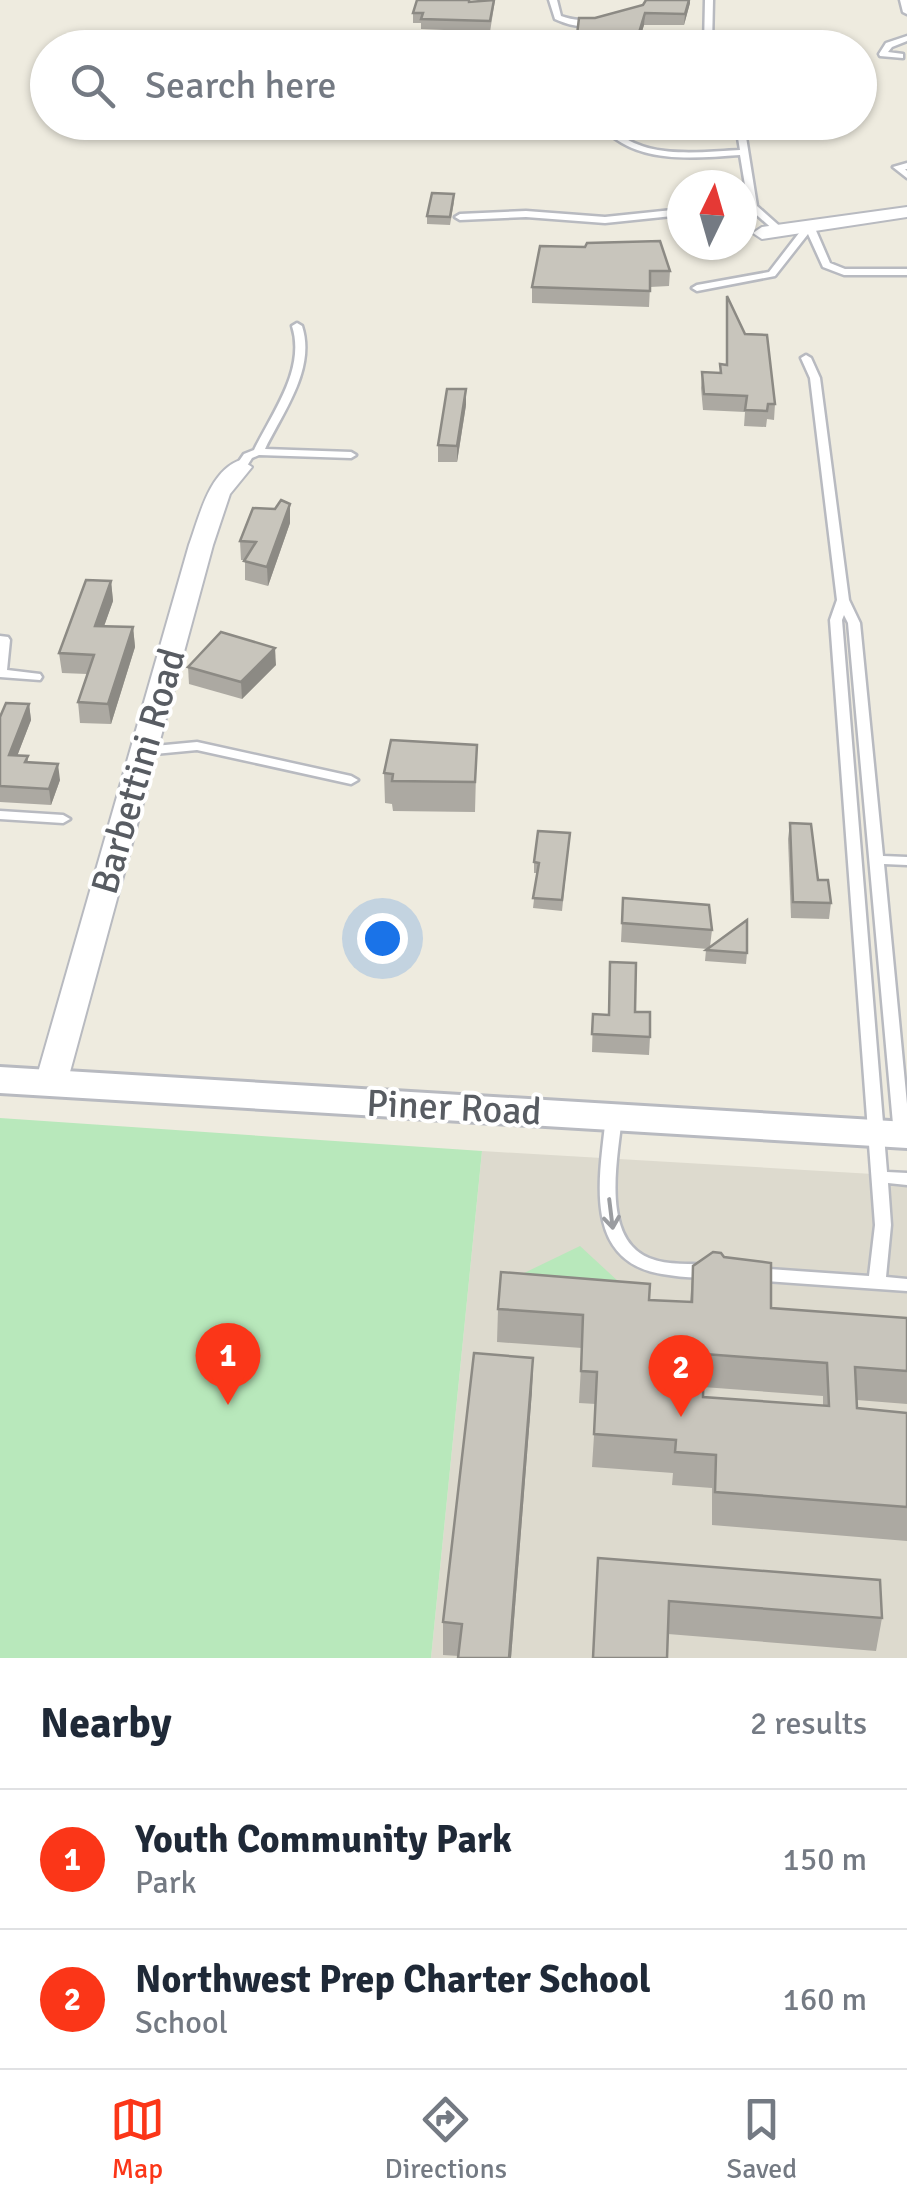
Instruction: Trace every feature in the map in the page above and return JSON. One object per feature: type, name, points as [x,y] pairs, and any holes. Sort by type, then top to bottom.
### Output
[{"type":"street","points":[[770,232],[907,212]]},
{"type":"street","name":"Barbettini Road","points":[[51,1083],[218,493],[250,460]]},
{"type":"street","name":"Piner Road","points":[[0,1080],[895,1134]]},
{"type":"lane","points":[[553,0],[558,17],[564,21],[594,24],[603,19]]},
{"type":"lane","points":[[708,30],[709,0]]},
{"type":"lane","points":[[904,0],[907,12]]},
{"type":"lane","points":[[900,56],[883,54],[889,45],[907,38]]},
{"type":"lane","points":[[618,140],[664,154],[744,152]]},
{"type":"lane","points":[[742,140],[745,170]]},
{"type":"lane","points":[[907,166],[897,167],[907,174]]},
{"type":"lane","points":[[460,218],[526,214],[605,220],[667,214]]},
{"type":"lane","points":[[757,217],[770,232]]},
{"type":"lane","points":[[697,288],[772,274],[809,226],[826,265],[844,272],[907,272]]},
{"type":"lane","points":[[250,460],[297,376],[303,336],[297,326]]},
{"type":"lane","points":[[806,358],[816,378],[843,600],[854,623],[878,860],[895,1134],[880,1177],[883,1225],[877,1282]]},
{"type":"lane","points":[[250,460],[351,455]]},
{"type":"lane","points":[[843,600],[836,620],[895,1134]]},
{"type":"lane","points":[[0,640],[4,640],[0,672],[36,677]]},
{"type":"lane","points":[[144,751],[197,746],[351,780]]},
{"type":"lane","points":[[0,815],[63,819]]},
{"type":"lane","points":[[878,860],[907,861]]},
{"type":"lane","points":[[614,1116],[608,1206],[619,1244],[640,1261],[665,1268],[723,1272]]},
{"type":"lane","points":[[880,1177],[907,1179]]},
{"type":"lane","points":[[742,1273],[907,1285]]},
{"type":"shaded area","points":[[482,1151],[907,1176],[907,1658],[431,1658]]},
{"type":"green space","points":[[0,1118],[482,1151],[431,1658],[0,1658]]},
{"type":"green space","points":[[580,1246],[620,1283],[522,1274]]},
{"type":"building","points":[[417,0],[494,0],[490,21],[421,19],[423,13],[413,13]]},
{"type":"building","points":[[646,0],[689,0],[685,14],[645,13],[640,30],[578,30],[579,18],[595,18],[643,5]]},
{"type":"building","points":[[432,193],[454,194],[450,217],[427,216]]},
{"type":"building","points":[[660,241],[670,271],[650,271],[650,291],[532,287],[540,246]]},
{"type":"building","points":[[727,296],[745,334],[767,335],[775,404],[768,404],[767,411],[745,410],[747,396],[704,394],[702,372],[721,373],[720,364],[727,365]]},
{"type":"building","points":[[447,389],[466,389],[457,446],[438,445]]},
{"type":"building","points":[[281,500],[290,504],[267,567],[244,561],[256,542],[240,541],[253,508],[275,509]]},
{"type":"building","points":[[86,580],[111,581],[95,626],[133,627],[108,704],[78,702],[94,655],[59,653]]},
{"type":"building","points":[[221,632],[275,648],[241,682],[188,667]]},
{"type":"building","points":[[6,703],[29,704],[9,755],[28,756],[25,762],[58,764],[49,789],[0,786],[0,717]]},
{"type":"building","points":[[391,740],[477,745],[475,782],[392,781],[393,774],[384,773]]},
{"type":"building","points":[[790,823],[811,824],[818,880],[828,880],[831,903],[793,902]]},
{"type":"building","points":[[538,831],[570,833],[562,900],[533,898],[539,863],[534,862]]},
{"type":"building","points":[[623,898],[709,905],[712,930],[622,923]]},
{"type":"building","points":[[747,920],[747,953],[706,950]]},
{"type":"building","points":[[610,962],[636,963],[635,1012],[650,1012],[650,1037],[592,1034],[593,1014],[609,1015]]},
{"type":"building","points":[[713,1252],[771,1263],[771,1308],[907,1318],[907,1371],[855,1367],[857,1408],[907,1413],[907,1507],[715,1492],[716,1455],[675,1452],[676,1440],[594,1434],[597,1372],[581,1371],[583,1315],[498,1309],[501,1272],[650,1284],[649,1300],[692,1302],[693,1266]],"holes":[[[704,1354],[827,1363],[829,1406],[703,1397]]]},
{"type":"building","points":[[474,1353],[533,1358],[509,1658],[458,1658],[462,1624],[443,1622]]},
{"type":"building","points":[[598,1558],[880,1580],[882,1618],[669,1601],[667,1658],[593,1658]]},
{"type":"place","name":"Youth Community Park","points":[[228,1405]]},
{"type":"place","name":"Northwest Prep Charter School","points":[[681,1417]]}]
